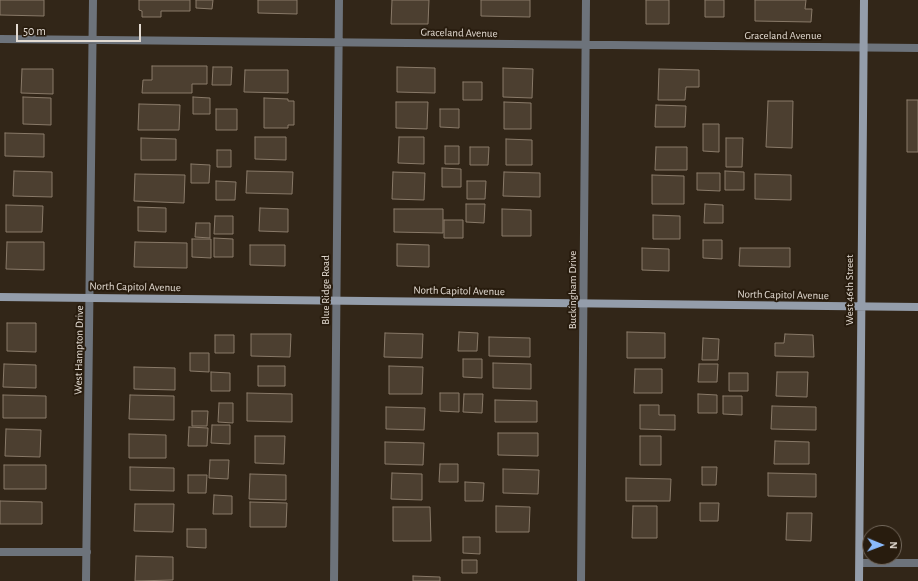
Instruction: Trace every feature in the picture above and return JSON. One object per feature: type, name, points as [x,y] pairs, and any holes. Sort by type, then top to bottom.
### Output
[{"type":"main road","name":"West 46th Street","points":[[859,581],[864,0]]},
{"type":"main road","name":"North Capitol Avenue","points":[[0,297],[918,307]]},
{"type":"street","name":"West Hampton Drive","points":[[86,581],[93,0]]},
{"type":"street","name":"Blue Ridge Road","points":[[334,581],[339,0]]},
{"type":"street","name":"Buckingham Drive","points":[[581,581],[586,0]]},
{"type":"street","name":"Graceland Avenue","points":[[0,39],[918,48]]},
{"type":"street","points":[[0,552],[87,552]]},
{"type":"street","points":[[860,563],[918,563]]},
{"type":"building","points":[[0,0],[44,0],[44,16],[0,15]]},
{"type":"building","points":[[139,0],[190,0],[190,11],[161,11],[161,17],[142,17],[142,11],[139,10]]},
{"type":"building","points":[[196,0],[213,0],[212,9],[196,8]]},
{"type":"building","points":[[258,0],[297,0],[297,14],[258,13]]},
{"type":"building","points":[[392,0],[429,0],[428,24],[391,24]]},
{"type":"building","points":[[481,0],[530,0],[530,17],[481,16]]},
{"type":"building","points":[[646,0],[669,0],[669,24],[646,24]]},
{"type":"building","points":[[705,0],[724,0],[724,17],[705,17]]},
{"type":"building","points":[[755,0],[806,0],[805,9],[812,9],[811,22],[755,21]]},
{"type":"building","points":[[152,66],[207,66],[207,84],[192,84],[192,93],[142,93],[143,80],[152,80]]},
{"type":"building","points":[[213,67],[232,67],[231,85],[212,85]]},
{"type":"building","points":[[397,67],[435,68],[435,93],[397,92]]},
{"type":"building","points":[[503,68],[533,69],[532,98],[503,97]]},
{"type":"building","points":[[22,69],[53,69],[53,94],[21,93]]},
{"type":"building","points":[[659,69],[699,70],[699,87],[686,87],[685,100],[658,100]]},
{"type":"building","points":[[245,70],[288,70],[288,93],[244,92]]},
{"type":"building","points":[[463,82],[482,82],[482,100],[463,100]]},
{"type":"building","points":[[23,97],[51,98],[51,125],[23,124]]},
{"type":"building","points":[[193,97],[210,98],[210,114],[193,114]]},
{"type":"building","points":[[264,98],[288,99],[288,101],[294,101],[294,125],[288,125],[288,128],[264,128]]},
{"type":"building","points":[[907,100],[918,100],[918,152],[907,152]]},
{"type":"building","points":[[768,101],[793,101],[792,148],[766,147]]},
{"type":"building","points":[[396,102],[428,102],[427,129],[396,128]]},
{"type":"building","points":[[504,102],[531,103],[531,129],[504,129]]},
{"type":"building","points":[[139,104],[180,105],[179,130],[138,130]]},
{"type":"building","points":[[656,105],[686,106],[685,127],[655,127]]},
{"type":"building","points":[[216,109],[237,109],[237,130],[216,130]]},
{"type":"building","points":[[440,109],[459,109],[459,128],[440,127]]},
{"type":"building","points":[[703,124],[719,124],[719,152],[703,151]]},
{"type":"building","points":[[5,133],[44,134],[44,157],[5,156]]},
{"type":"building","points":[[255,137],[286,137],[286,160],[255,159]]},
{"type":"building","points":[[399,137],[424,137],[424,164],[398,163]]},
{"type":"building","points":[[141,138],[176,139],[176,160],[141,160]]},
{"type":"building","points":[[726,138],[743,138],[742,167],[726,167]]},
{"type":"building","points":[[506,139],[532,140],[532,165],[506,165]]},
{"type":"building","points":[[445,146],[459,146],[459,164],[445,164]]},
{"type":"building","points":[[470,147],[489,147],[488,165],[470,165]]},
{"type":"building","points":[[656,147],[687,147],[687,170],[655,170]]},
{"type":"building","points":[[217,150],[231,150],[231,167],[217,167]]},
{"type":"building","points":[[191,164],[210,165],[209,183],[191,183]]},
{"type":"building","points":[[442,168],[461,169],[461,187],[442,187]]},
{"type":"building","points":[[14,171],[52,172],[52,197],[13,196]]},
{"type":"building","points":[[247,171],[293,172],[292,194],[246,193]]},
{"type":"building","points":[[725,171],[744,172],[744,190],[725,190]]},
{"type":"building","points":[[393,172],[425,173],[424,200],[392,199]]},
{"type":"building","points":[[504,172],[540,173],[540,197],[503,196]]},
{"type":"building","points":[[697,173],[720,173],[720,191],[697,190]]},
{"type":"building","points":[[135,174],[185,175],[184,203],[134,201]]},
{"type":"building","points":[[755,174],[791,175],[791,200],[755,199]]},
{"type":"building","points":[[652,175],[684,176],[684,204],[652,204]]},
{"type":"building","points":[[216,181],[236,182],[235,200],[216,200]]},
{"type":"building","points":[[467,181],[486,181],[485,199],[467,199]]},
{"type":"building","points":[[466,204],[485,204],[484,223],[466,222]]},
{"type":"building","points":[[705,204],[723,205],[723,223],[704,223]]},
{"type":"building","points":[[6,205],[43,206],[42,232],[6,232]]},
{"type":"building","points":[[138,207],[166,208],[166,232],[138,231]]},
{"type":"building","points":[[260,208],[288,209],[288,232],[259,231]]},
{"type":"building","points":[[394,209],[443,209],[443,233],[394,232]]},
{"type":"building","points":[[502,209],[531,210],[531,236],[502,236]]},
{"type":"building","points":[[653,215],[680,216],[680,239],[653,239]]},
{"type":"building","points":[[215,216],[233,216],[233,234],[214,234]]},
{"type":"building","points":[[444,220],[463,220],[463,238],[444,238]]},
{"type":"building","points":[[196,223],[210,223],[210,238],[195,237]]},
{"type":"building","points":[[214,238],[233,239],[233,257],[214,257]]},
{"type":"building","points":[[192,239],[211,239],[211,258],[192,257]]},
{"type":"building","points":[[703,240],[722,240],[722,259],[703,258]]},
{"type":"building","points":[[7,242],[44,242],[44,270],[6,269]]},
{"type":"building","points":[[135,242],[187,243],[187,268],[134,267]]},
{"type":"building","points":[[397,244],[429,245],[429,267],[397,266]]},
{"type":"building","points":[[250,245],[285,245],[285,266],[250,265]]},
{"type":"building","points":[[642,248],[669,249],[669,271],[642,270]]},
{"type":"building","points":[[740,248],[790,248],[790,267],[739,266]]},
{"type":"building","points":[[7,323],[36,323],[36,352],[7,351]]},
{"type":"building","points":[[459,332],[478,333],[477,351],[458,351]]},
{"type":"building","points":[[627,332],[665,333],[665,358],[627,358]]},
{"type":"building","points":[[385,333],[423,334],[422,358],[384,357]]},
{"type":"building","points":[[251,334],[291,334],[290,357],[251,356]]},
{"type":"building","points":[[785,334],[813,335],[814,357],[775,356],[775,343],[784,343]]},
{"type":"building","points":[[215,335],[234,335],[234,353],[215,353]]},
{"type":"building","points":[[489,337],[530,338],[530,357],[489,356]]},
{"type":"building","points":[[703,338],[719,339],[718,360],[702,360]]},
{"type":"building","points":[[190,353],[209,353],[209,372],[190,371]]},
{"type":"building","points":[[463,359],[482,359],[482,378],[463,377]]},
{"type":"building","points":[[493,363],[531,364],[531,389],[493,388]]},
{"type":"building","points":[[4,364],[36,365],[36,388],[3,387]]},
{"type":"building","points":[[699,364],[718,364],[717,382],[698,382]]},
{"type":"building","points":[[258,366],[285,366],[285,386],[258,386]]},
{"type":"building","points":[[389,366],[423,367],[422,394],[389,394]]},
{"type":"building","points":[[134,367],[175,368],[175,390],[134,389]]},
{"type":"building","points":[[635,369],[662,369],[662,393],[634,393]]},
{"type":"building","points":[[211,372],[230,373],[230,391],[211,391]]},
{"type":"building","points":[[777,372],[808,372],[807,397],[776,396]]},
{"type":"building","points":[[729,373],[748,373],[748,391],[729,391]]},
{"type":"building","points":[[247,393],[292,394],[292,422],[247,421]]},
{"type":"building","points":[[440,393],[459,393],[459,412],[440,411]]},
{"type":"building","points":[[464,394],[483,394],[482,413],[463,412]]},
{"type":"building","points":[[698,394],[717,395],[717,413],[698,413]]},
{"type":"building","points":[[3,395],[46,396],[46,418],[3,418]]},
{"type":"building","points":[[130,395],[174,396],[174,420],[129,419]]},
{"type":"building","points":[[723,396],[742,396],[742,415],[723,414]]},
{"type":"building","points":[[495,400],[537,401],[537,422],[495,422]]},
{"type":"building","points":[[219,403],[233,403],[233,423],[218,422]]},
{"type":"building","points":[[640,405],[659,405],[659,415],[675,415],[675,430],[640,429]]},
{"type":"building","points":[[772,406],[816,407],[816,430],[771,429]]},
{"type":"building","points":[[386,407],[425,408],[424,430],[386,429]]},
{"type":"building","points":[[192,411],[208,411],[207,426],[192,426]]},
{"type":"building","points":[[212,425],[230,425],[230,444],[211,443]]},
{"type":"building","points":[[189,427],[208,428],[207,446],[188,446]]},
{"type":"building","points":[[6,429],[41,430],[40,457],[5,456]]},
{"type":"building","points":[[498,433],[538,433],[538,456],[498,455]]},
{"type":"building","points":[[129,434],[166,435],[166,458],[129,458]]},
{"type":"building","points":[[255,436],[285,436],[284,464],[255,463]]},
{"type":"building","points":[[640,436],[661,436],[661,465],[640,465]]},
{"type":"building","points":[[775,441],[809,442],[809,464],[774,464]]},
{"type":"building","points":[[385,442],[424,443],[423,465],[385,464]]},
{"type":"building","points":[[210,460],[229,460],[228,479],[209,478]]},
{"type":"building","points":[[440,464],[458,464],[458,482],[439,482]]},
{"type":"building","points":[[4,465],[46,465],[46,489],[4,489]]},
{"type":"building","points":[[130,467],[174,468],[174,491],[130,490]]},
{"type":"building","points":[[702,467],[717,467],[716,485],[702,485]]},
{"type":"building","points":[[503,469],[539,470],[538,494],[503,493]]},
{"type":"building","points":[[392,473],[422,474],[422,500],[391,499]]},
{"type":"building","points":[[768,473],[816,474],[816,497],[768,496]]},
{"type":"building","points":[[250,474],[286,475],[286,500],[249,499]]},
{"type":"building","points":[[188,475],[207,475],[206,493],[188,493]]},
{"type":"building","points":[[626,478],[671,479],[670,501],[626,501]]},
{"type":"building","points":[[465,482],[484,483],[483,501],[465,501]]},
{"type":"building","points":[[214,495],[232,496],[232,514],[213,514]]},
{"type":"building","points":[[0,501],[42,502],[42,524],[0,524]]},
{"type":"building","points":[[250,502],[287,503],[286,527],[250,527]]},
{"type":"building","points":[[700,503],[719,503],[718,521],[700,521]]},
{"type":"building","points":[[135,504],[174,504],[173,532],[134,531]]},
{"type":"building","points":[[496,506],[530,507],[529,532],[496,532]]},
{"type":"building","points":[[633,506],[657,506],[657,538],[632,538]]},
{"type":"building","points":[[393,507],[430,507],[431,541],[393,541]]},
{"type":"building","points":[[787,513],[812,513],[811,541],[786,540]]},
{"type":"building","points":[[187,529],[206,529],[206,548],[187,547]]},
{"type":"building","points":[[463,537],[480,537],[480,554],[463,553]]},
{"type":"building","points":[[136,556],[173,557],[173,580],[135,581]]},
{"type":"building","points":[[462,560],[477,560],[477,573],[462,573]]},
{"type":"building","points":[[413,576],[440,577],[440,581],[413,581]]}]
